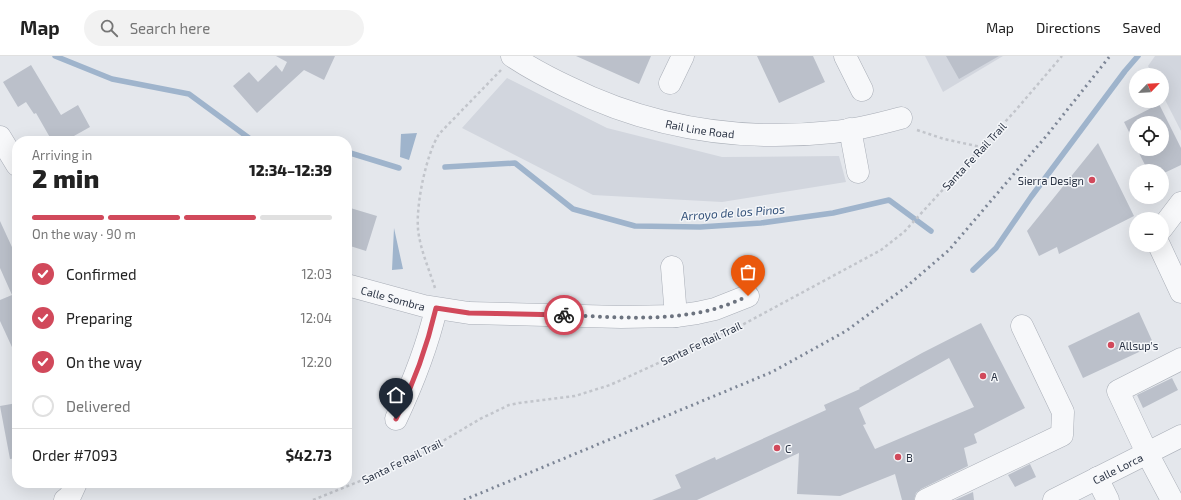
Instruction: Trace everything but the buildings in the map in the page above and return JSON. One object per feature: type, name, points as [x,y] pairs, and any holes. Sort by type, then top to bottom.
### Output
[{"type":"street","points":[[670,83],[683,56]]},
{"type":"street","points":[[845,56],[862,90]]},
{"type":"street","name":"Rail Line Road","points":[[513,57],[558,82],[600,102],[641,117],[677,126],[741,134],[774,136],[806,135],[850,129],[897,119]]},
{"type":"street","points":[[850,129],[858,172]]},
{"type":"street","points":[[0,136],[12,156]]},
{"type":"street","points":[[1169,219],[1181,204]]},
{"type":"street","points":[[1162,252],[1181,292]]},
{"type":"street","points":[[672,267],[676,316]]},
{"type":"street","name":"Calle Sombra","points":[[352,286],[436,308],[469,313],[621,317],[696,314],[715,309],[748,296]]},
{"type":"street","points":[[396,419],[416,376],[428,341],[436,308]]},
{"type":"street","points":[[926,500],[1062,435],[1063,412],[1022,326]]},
{"type":"street","points":[[1172,500],[1147,453],[1118,391],[1181,359]]},
{"type":"street","name":"Calle Lorca","points":[[1054,500],[1181,436]]},
{"type":"street","points":[[1097,478],[1108,500]]},
{"type":"street","points":[[65,500],[70,496],[74,488]]},
{"type":"path","name":"Santa Fe Rail Trail","points":[[352,484],[395,467],[421,454],[480,419],[509,405],[519,402],[575,396],[610,385],[742,325],[871,256],[894,242],[904,232],[982,147],[1062,56]]},
{"type":"path","points":[[436,308],[435,287],[421,245],[418,229],[420,200],[430,153],[439,134],[513,57]]},
{"type":"path","points":[[897,119],[911,129],[944,139],[982,147]]},
{"type":"path","name":"Santa Fe Rail Trail","points":[[313,500],[343,488]]},
{"type":"shaded area","points":[[925,56],[1003,56],[943,92]]},
{"type":"shaded area","points":[[1155,56],[1181,56],[1181,131],[1169,108],[1169,68],[1149,68],[1148,66]]},
{"type":"shaded area","points":[[507,78],[607,128],[722,157],[839,156],[846,182],[722,202],[593,195],[462,128]]},
{"type":"water","points":[[417,133],[409,160],[400,157],[401,134]]},
{"type":"water","points":[[394,228],[403,269],[392,270]]},
{"type":"waterway","name":"Arroyo de los Pinos","points":[[55,56],[112,79],[189,94],[246,136]]},
{"type":"waterway","points":[[973,270],[996,248],[1031,197],[1125,71],[1138,56]]},
{"type":"waterway","name":"Arroyo de los Pinos","points":[[352,154],[399,168]]},
{"type":"waterway","name":"Arroyo de los Pinos","points":[[445,167],[515,163],[573,209],[635,226],[700,227],[761,223],[833,213],[889,200],[931,231]]},
{"type":"railway","points":[[464,500],[772,372],[846,331],[906,287],[949,250],[1048,134],[1110,56]]},
{"type":"way so far","points":[[564,315],[654,317],[696,314],[715,309],[748,296]]},
{"type":"place","name":"Sierra Design","points":[[1092,180]]},
{"type":"place","name":"Allsup's","points":[[1111,345]]},
{"type":"place","name":"A","points":[[983,376]]},
{"type":"place","name":"C","points":[[777,448]]},
{"type":"place","name":"B","points":[[898,457]]},
{"type":"route","points":[[396,419],[416,376],[428,341],[436,308],[469,313],[564,315]]}]
